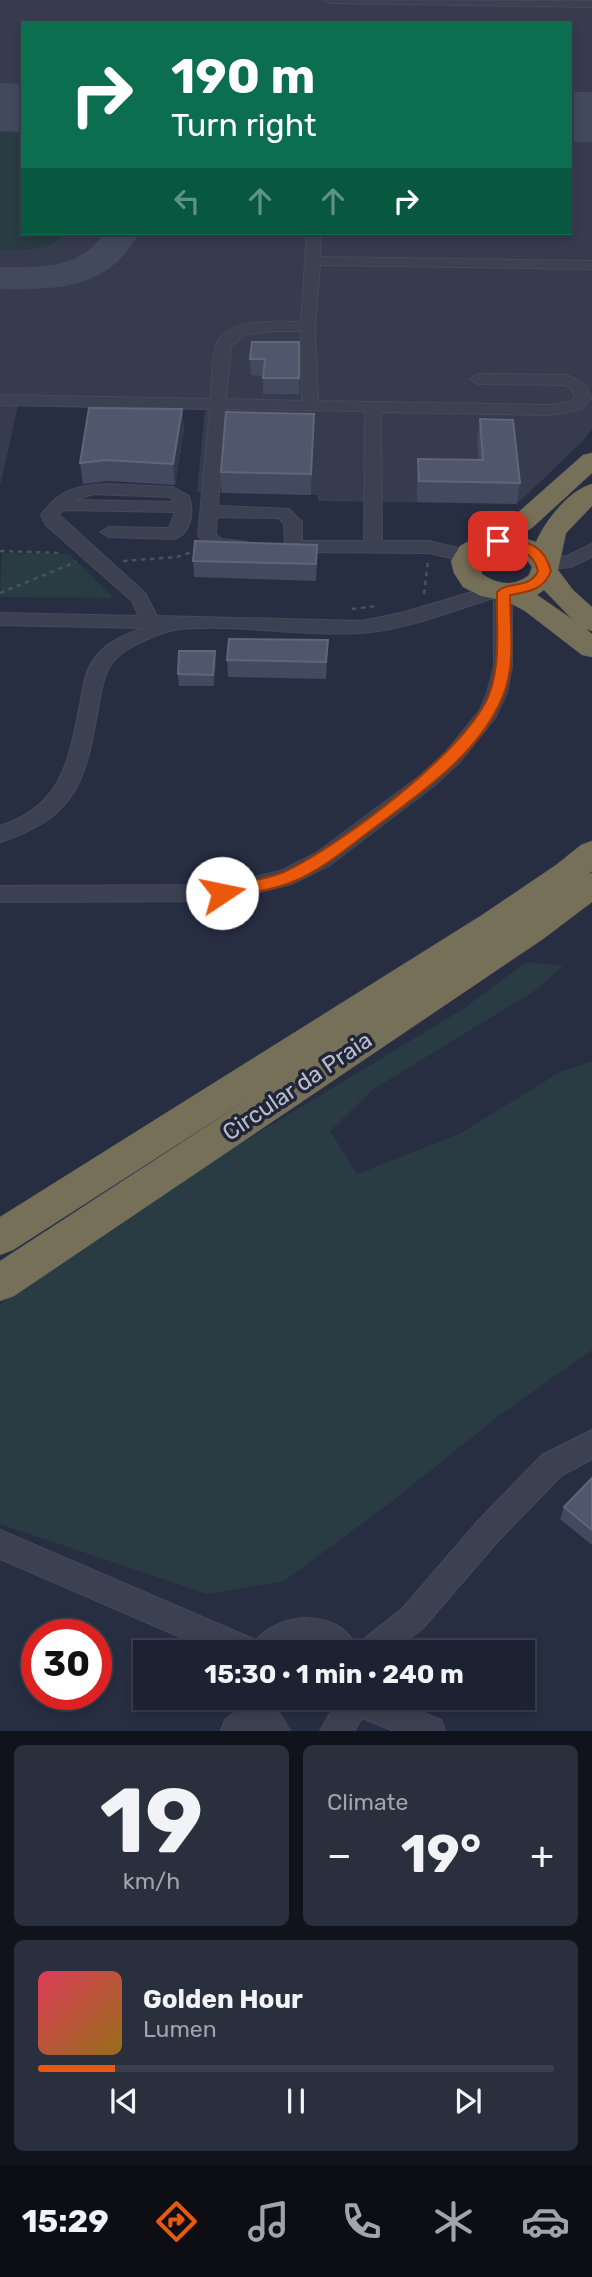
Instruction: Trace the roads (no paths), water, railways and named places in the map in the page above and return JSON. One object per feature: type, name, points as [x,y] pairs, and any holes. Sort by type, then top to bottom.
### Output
[{"type":"highway","points":[[473,555],[523,522],[592,460]]},
{"type":"highway","points":[[503,591],[530,588],[542,578],[555,529],[592,492]]},
{"type":"highway","points":[[473,555],[519,543],[535,552],[563,596],[592,622]]},
{"type":"highway","points":[[473,555],[475,582],[535,605],[592,648]]},
{"type":"highway","name":"Circular da Praia","points":[[0,1238],[493,924],[567,874],[592,853]]},
{"type":"highway","name":"Circular da Praia","points":[[0,1283],[531,930],[592,885]]},
{"type":"street","points":[[330,0],[592,4]]},
{"type":"street","points":[[310,407],[308,326],[314,235]]},
{"type":"street","points":[[313,261],[592,265]]},
{"type":"street","points":[[308,326],[253,329],[228,338],[223,345],[207,536],[216,544],[429,547],[473,555],[452,594],[438,608]]},
{"type":"street","points":[[0,400],[373,409],[549,410],[575,406],[583,398],[578,385],[567,380],[478,379]]},
{"type":"street","points":[[373,409],[373,546]]},
{"type":"street","points":[[109,531],[173,534],[180,528],[184,507],[181,496],[173,492],[86,490],[71,495],[50,515],[52,521],[139,597],[148,613],[148,622]]},
{"type":"street","points":[[58,505],[184,507]]},
{"type":"street","points":[[209,512],[283,513],[293,522],[294,546]]},
{"type":"street","points":[[544,568],[570,561],[592,550]]},
{"type":"street","points":[[0,619],[362,627],[397,621],[503,591],[503,666],[497,693],[488,713],[453,757],[323,859],[285,878],[222,893],[0,894]]},
{"type":"street","points":[[99,621],[115,632],[117,647]]},
{"type":"street","points":[[0,834],[32,824],[45,815],[65,793],[77,762],[97,670],[102,661],[117,647],[161,629],[188,622]]},
{"type":"street","points":[[384,1640],[413,1618],[487,1532],[552,1465],[592,1444]]},
{"type":"street","points":[[0,1544],[222,1640]]},
{"type":"street","points":[[276,1640],[285,1634],[300,1630],[316,1632],[332,1640]]},
{"type":"street","points":[[336,1731],[350,1710]]},
{"type":"street","points":[[381,1710],[429,1731]]},
{"type":"street","points":[[236,1731],[263,1713]]}]
